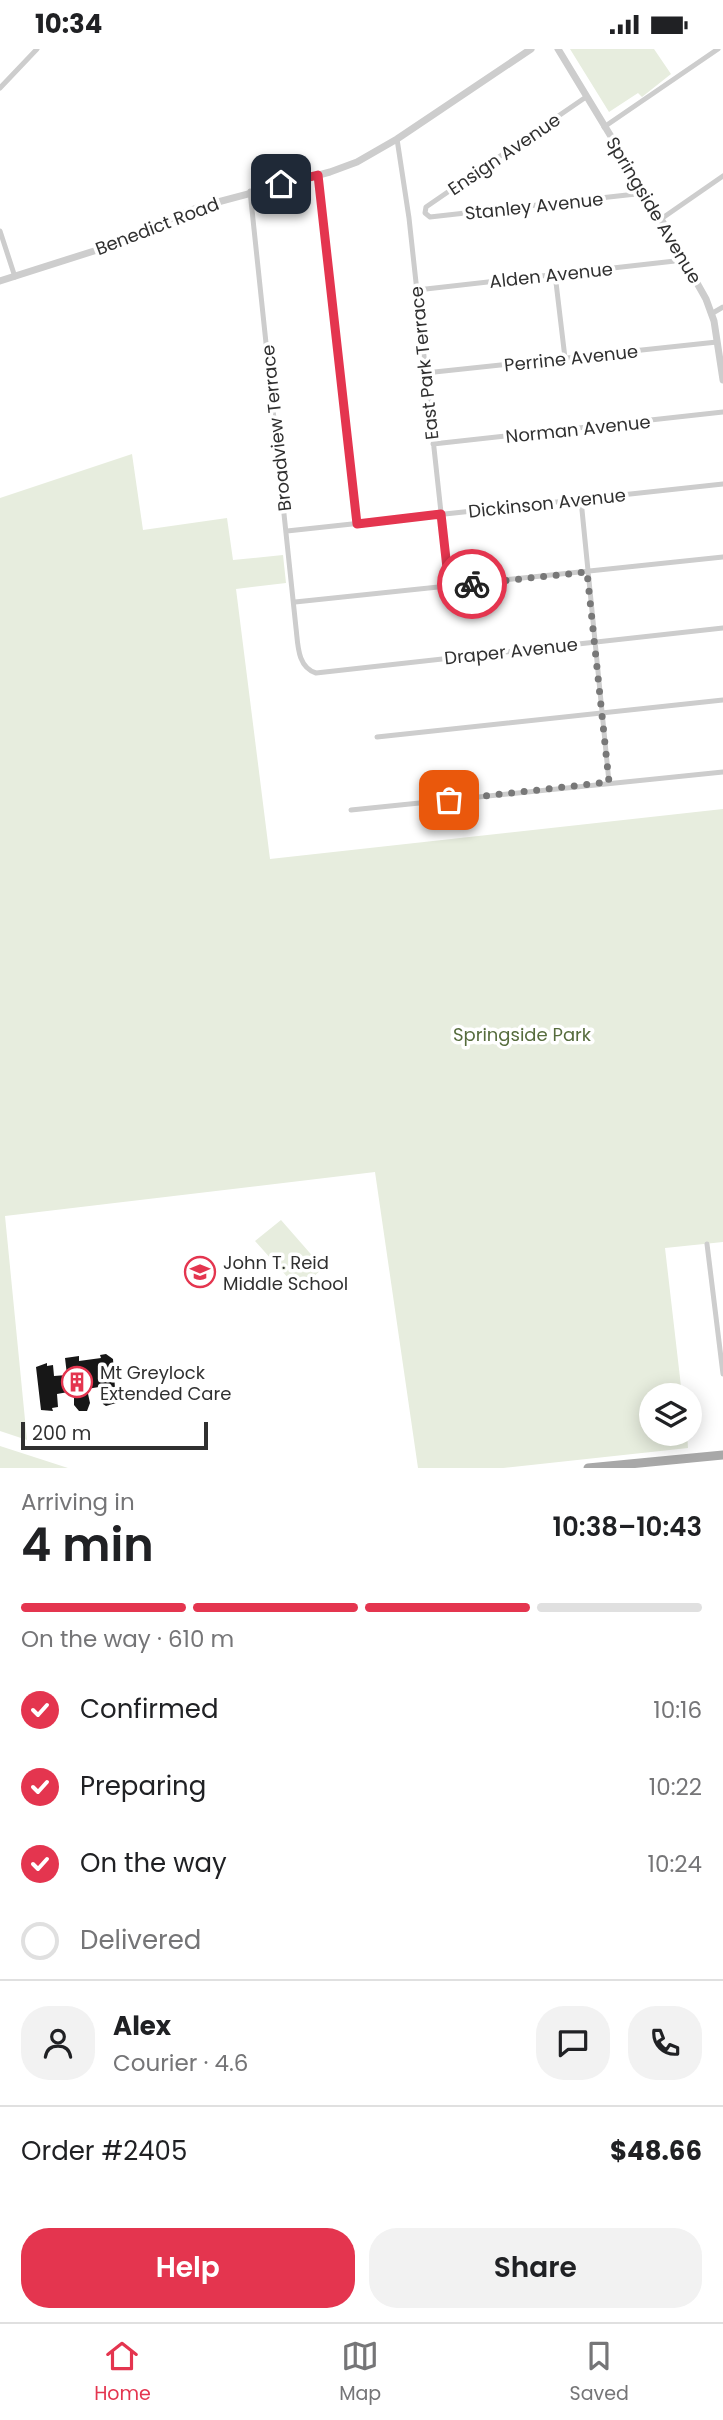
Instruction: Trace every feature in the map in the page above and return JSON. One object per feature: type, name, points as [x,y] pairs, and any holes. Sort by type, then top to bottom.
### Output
[{"type":"main road","points":[[588,1468],[683,1463],[723,1455]]},
{"type":"street","points":[[0,88],[37,49]]},
{"type":"street","name":"Benedict Road","points":[[0,281],[94,251],[199,207],[357,162],[397,139],[531,49]]},
{"type":"street","name":"Springside Avenue","points":[[558,49],[684,260],[711,314],[723,380]]},
{"type":"street","points":[[604,127],[718,49]]},
{"type":"street","name":"Ensign Avenue","points":[[425,213],[426,207],[586,97]]},
{"type":"street","name":"East Park Terrace","points":[[397,139],[417,290],[449,586]]},
{"type":"street","points":[[318,175],[357,524]]},
{"type":"street","points":[[660,219],[723,176]]},
{"type":"street","name":"Broadview Terrace","points":[[250,191],[299,650],[303,663]]},
{"type":"street","name":"Stanley Avenue","points":[[425,213],[430,217],[645,193]]},
{"type":"street","points":[[0,231],[15,277]]},
{"type":"street","name":"Alden Avenue","points":[[417,290],[684,260]]},
{"type":"street","points":[[555,274],[565,358]]},
{"type":"street","points":[[711,314],[723,307]]},
{"type":"street","name":"Perrine Avenue","points":[[425,373],[717,342]]},
{"type":"street","name":"Norman Avenue","points":[[433,445],[723,412]]},
{"type":"street","name":"Dickinson Avenue","points":[[287,531],[723,484]]},
{"type":"street","points":[[581,500],[609,782]]},
{"type":"street","points":[[295,602],[723,557]]},
{"type":"street","name":"Draper Avenue","points":[[303,663],[309,671],[316,673],[723,628]]},
{"type":"street","points":[[377,737],[723,701]]},
{"type":"street","points":[[351,810],[723,772]]},
{"type":"street","points":[[707,1244],[723,1374]]},
{"type":"green space","points":[[570,49],[654,49],[671,74],[642,97],[638,93],[609,112]]},
{"type":"green space","name":"Springside Park","points":[[132,454],[143,530],[227,518],[233,560],[283,555],[286,583],[236,589],[270,859],[723,809],[723,1242],[665,1248],[681,1383],[639,1383],[639,1446],[688,1448],[503,1468],[418,1468],[375,1172],[5,1216],[27,1440],[0,1431],[0,498]]},
{"type":"green space","points":[[281,1220],[323,1268],[299,1290],[255,1241]]},
{"type":"green space","points":[[0,1446],[68,1468],[0,1468]]},
{"type":"building","name":"Mt Greylock Extended Care","points":[[106,1354],[113,1359],[116,1403],[106,1406],[103,1404],[99,1387],[87,1389],[90,1403],[87,1411],[79,1411],[74,1405],[74,1391],[57,1394],[58,1407],[52,1408],[53,1411],[41,1410],[36,1367],[47,1363],[47,1366],[53,1365],[54,1376],[67,1375],[65,1358],[79,1356],[79,1361],[101,1358],[100,1355]]},
{"type":"way so far","points":[[449,800],[609,782],[587,572],[472,584]]},
{"type":"place","name":"John T. Reid Middle School","points":[[200,1272]]},
{"type":"place","name":"Mt Greylock Extended Care","points":[[77,1382]]},
{"type":"route","points":[[281,184],[318,175],[357,524],[441,514],[449,586],[472,584]]}]
